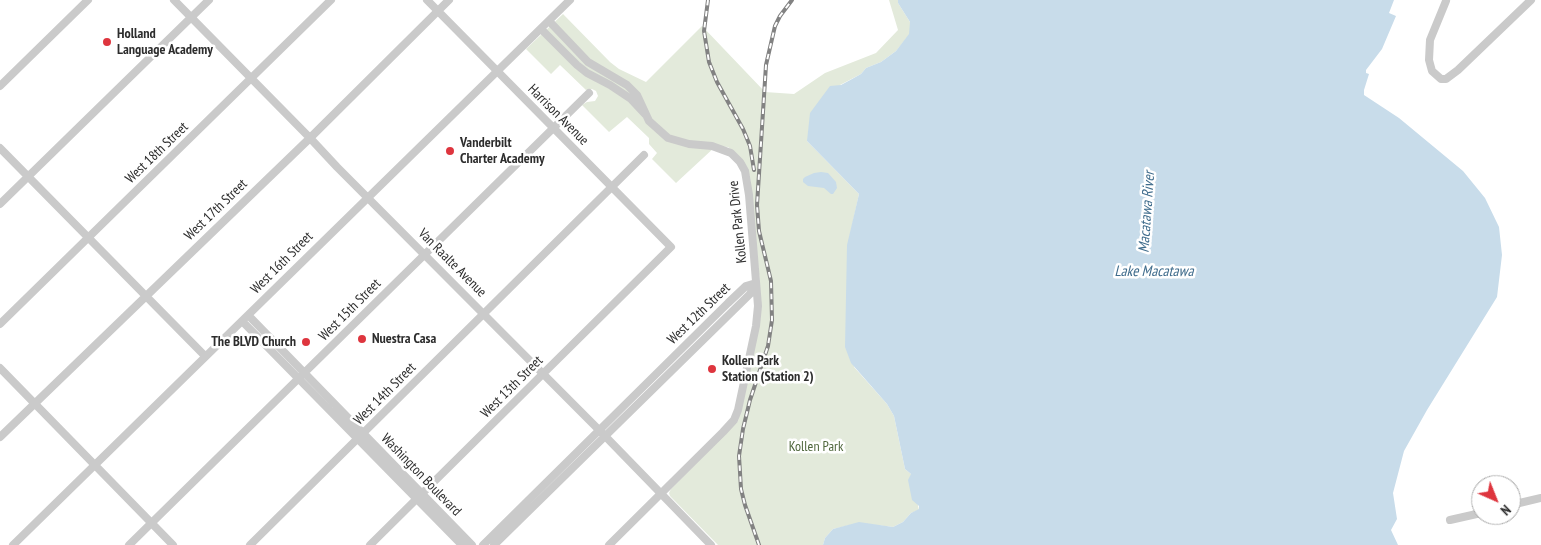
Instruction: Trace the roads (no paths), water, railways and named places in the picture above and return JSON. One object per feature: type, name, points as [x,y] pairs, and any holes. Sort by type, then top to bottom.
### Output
[{"type":"street","points":[[0,86],[88,0]]},
{"type":"street","name":"Van Raalte Avenue","points":[[174,0],[542,374],[599,429],[711,545]]},
{"type":"street","points":[[0,204],[209,0]]},
{"type":"street","name":"West 18th Street","points":[[0,324],[331,0]]},
{"type":"street","name":"Harrison Avenue","points":[[427,0],[671,247]]},
{"type":"street","name":"West 17th Street","points":[[0,437],[310,138],[449,0]]},
{"type":"street","name":"West 16th Street","points":[[13,545],[570,0]]},
{"type":"street","points":[[1446,0],[1430,40],[1429,60],[1432,71],[1441,79],[1446,79],[1458,70],[1531,0]]},
{"type":"street","name":"Kollen Park Drive","points":[[549,21],[588,62],[613,76],[632,90],[642,104],[645,114]]},
{"type":"street","name":"Kollen Park Drive","points":[[541,28],[582,69],[630,99],[657,130],[668,138],[689,144],[712,146],[731,153],[740,162],[745,171],[749,195],[758,306],[756,326],[738,410],[734,420],[661,494]]},
{"type":"street","name":"West 15th Street","points":[[129,545],[589,92]]},
{"type":"street","points":[[0,148],[205,356]]},
{"type":"street","name":"West 14th Street","points":[[250,545],[644,155]]},
{"type":"street","name":"West 13th Street","points":[[370,545],[671,247]]},
{"type":"street","name":"West 12th Street","points":[[483,545],[746,286],[756,283]]},
{"type":"street","name":"West 12th Street","points":[[494,545],[750,294],[756,283]]},
{"type":"street","name":"Washington Boulevard","points":[[245,318],[419,496],[472,545]]},
{"type":"street","points":[[0,368],[173,545]]},
{"type":"street","points":[[609,545],[661,494]]},
{"type":"street","name":"Washington Boulevard","points":[[419,496],[462,545]]},
{"type":"street","points":[[1521,503],[1541,498]]},
{"type":"street","points":[[1450,520],[1471,515]]},
{"type":"water","name":"Lake Macatawa","points":[[898,0],[1394,0],[1389,13],[1396,16],[1382,49],[1366,70],[1366,73],[1369,74],[1364,95],[1399,118],[1463,171],[1485,198],[1499,227],[1502,255],[1497,297],[1427,410],[1404,451],[1393,493],[1397,519],[1391,530],[1398,545],[823,545],[825,538],[833,529],[859,522],[893,527],[903,522],[911,513],[919,509],[919,506],[912,500],[908,480],[911,474],[905,469],[894,416],[887,404],[851,363],[845,347],[847,245],[859,194],[807,141],[810,113],[830,86],[841,85],[861,74],[866,68],[881,62],[896,51],[909,34],[910,22]]},
{"type":"water","points":[[821,172],[828,173],[836,182],[837,188],[833,194],[824,188],[808,186],[803,182],[805,177]]},
{"type":"railway","points":[[708,0],[704,31],[709,62],[717,82],[743,129],[750,146],[754,170]]},
{"type":"railway","points":[[759,545],[741,489],[739,456],[750,400],[768,346],[772,320],[771,281],[759,231],[757,205],[766,65],[775,26],[792,0]]},
{"type":"place","name":"Holland Language Academy","points":[[107,42]]},
{"type":"place","name":"Vanderbilt Charter Academy","points":[[450,151]]},
{"type":"place","name":"Nuestra Casa","points":[[362,339]]},
{"type":"place","name":"The BLVD Church","points":[[306,342]]},
{"type":"place","name":"Kollen Park Station (Station 2)","points":[[712,369]]},
{"type":"water label","name":"Macatawa River","points":[[1147,212]]},
{"type":"park label","name":"Kollen Park","points":[[816,447]]}]
